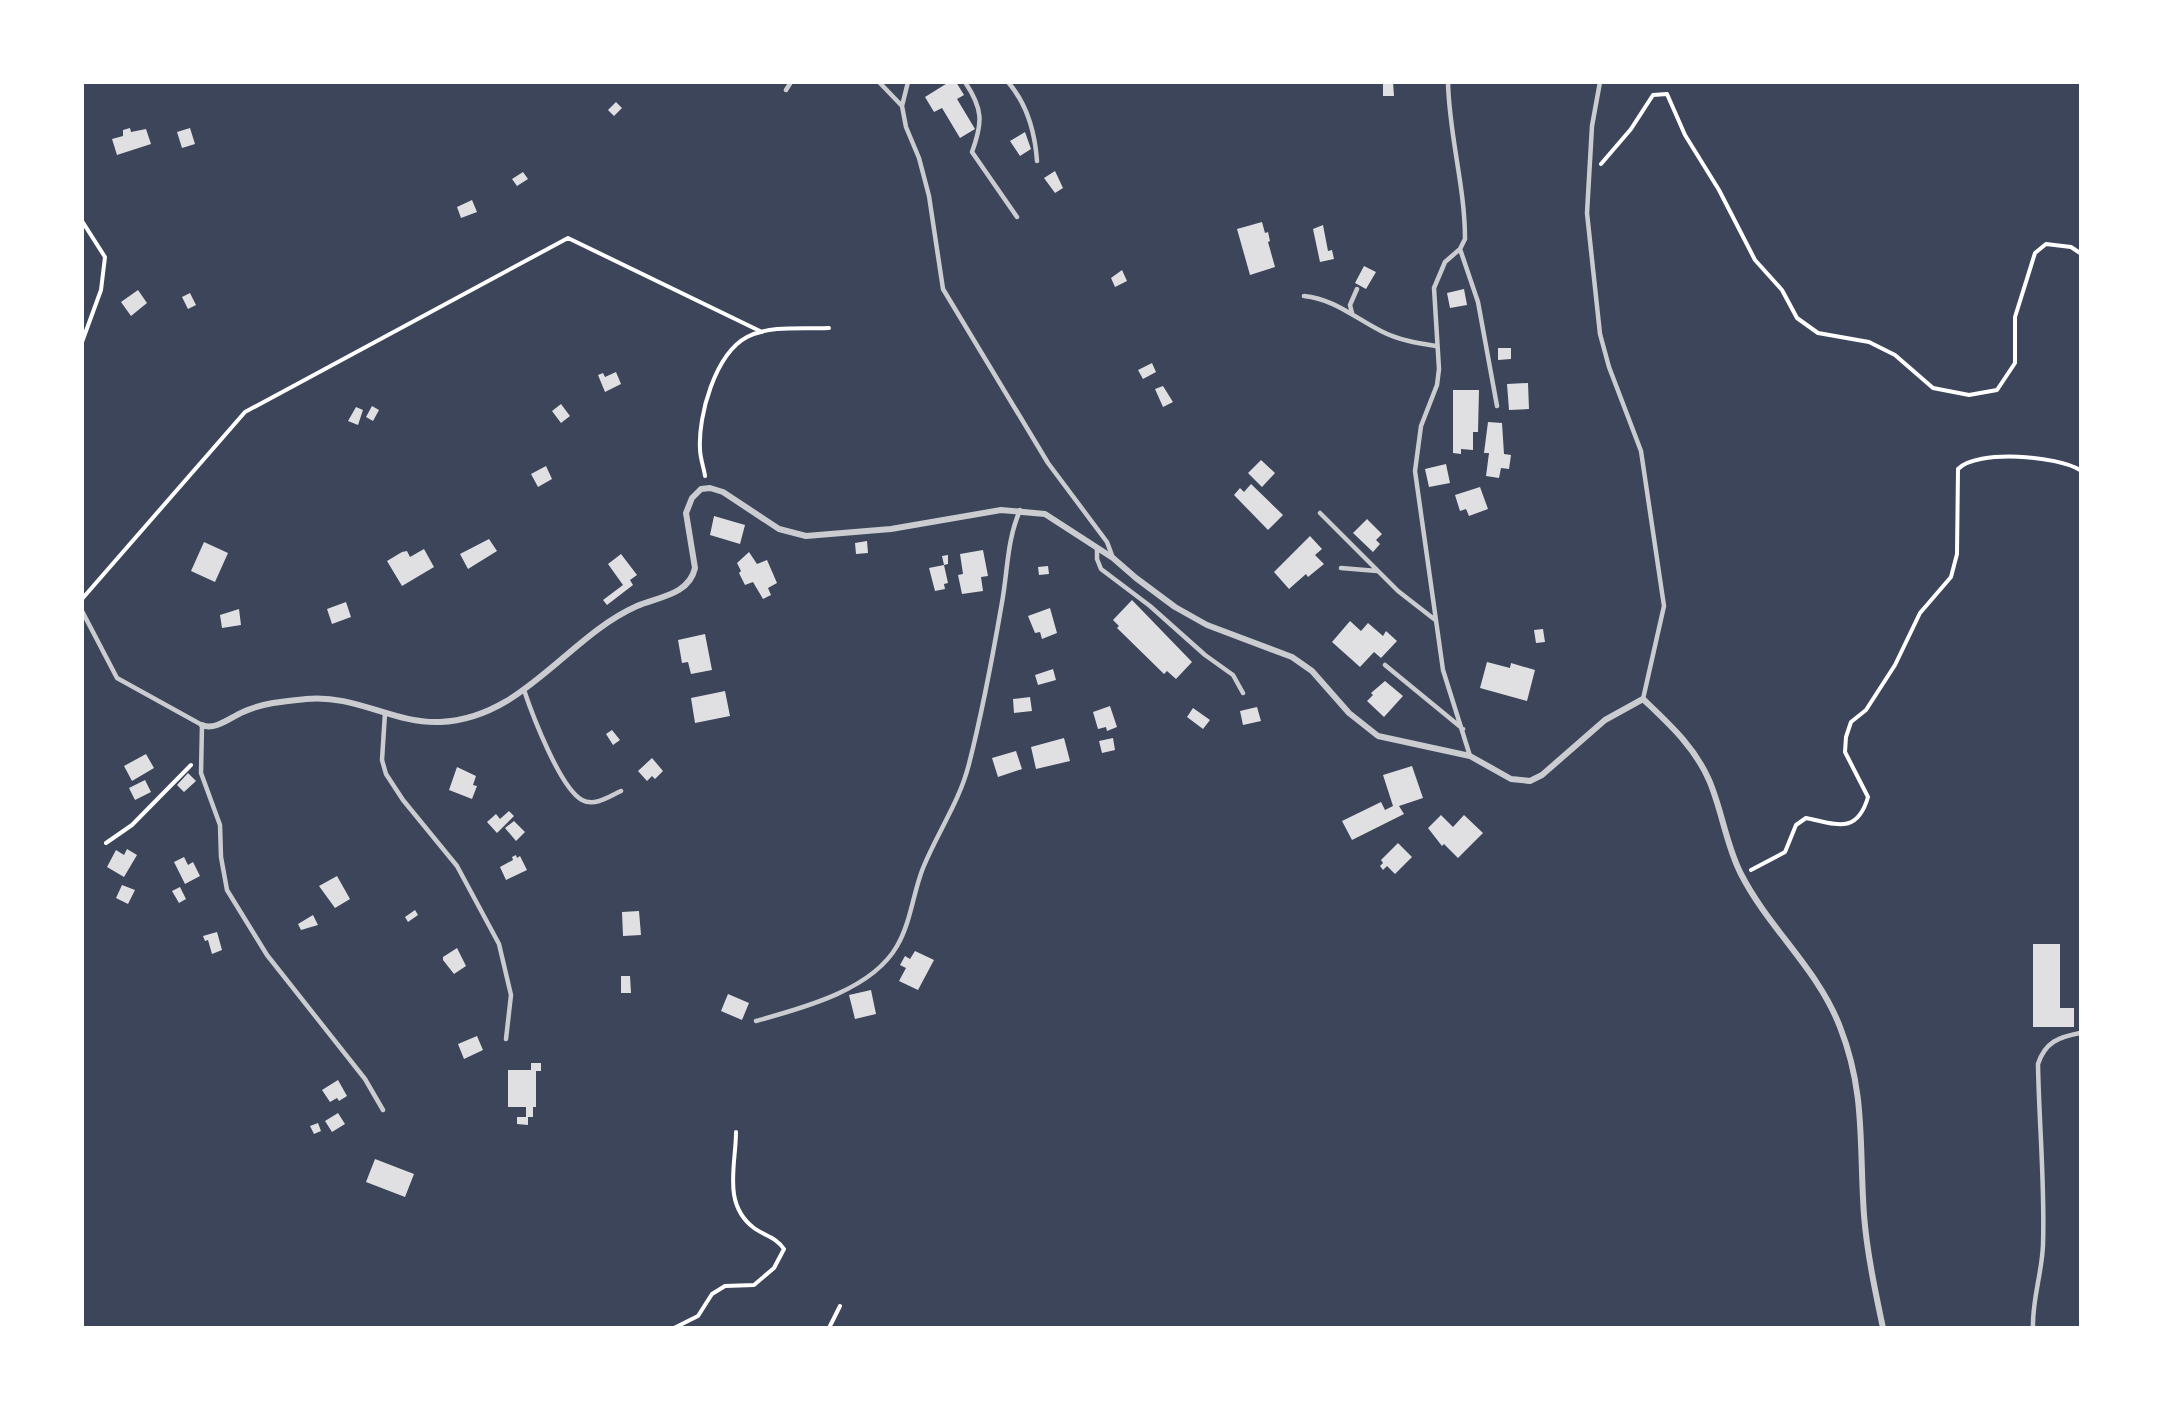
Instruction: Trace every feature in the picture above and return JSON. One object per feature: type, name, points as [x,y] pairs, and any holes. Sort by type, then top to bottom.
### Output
[{"type":"street","points":[[202,725],[212,727],[246,711],[307,699],[348,701],[385,713],[429,722],[451,721],[480,714],[524,690],[576,650],[603,625],[638,605],[675,593],[686,585],[693,577],[694,568],[687,513],[692,498],[701,489],[710,488],[723,492],[779,530],[806,536],[891,529],[986,512],[1020,510],[1055,519],[1113,558],[1154,592],[1199,621],[1269,647],[1312,671],[1349,713],[1378,736],[1470,756],[1511,780],[1530,781],[1542,775],[1605,720],[1643,699],[1688,742],[1709,780],[1741,874],[1825,994],[1851,1057],[1861,1113],[1868,1251],[1883,1328]]},
{"type":"lane","points":[[786,90],[791,82]]},
{"type":"lane","points":[[879,82],[902,106]]},
{"type":"lane","points":[[908,82],[902,106],[906,127],[919,158],[929,196],[939,278],[947,299],[1048,463],[1107,542],[1113,558]]},
{"type":"lane","points":[[964,82],[978,101],[981,127],[972,152],[1017,217]]},
{"type":"lane","points":[[1008,82],[1017,92],[1028,117],[1035,139],[1037,161]]},
{"type":"lane","points":[[1448,82],[1449,122],[1465,225],[1465,240],[1460,249],[1445,262],[1434,288],[1439,369],[1437,385],[1421,426],[1415,464],[1434,619],[1446,681],[1470,756]]},
{"type":"lane","points":[[1600,82],[1592,126],[1588,179],[1588,224],[1600,334],[1609,367],[1641,451],[1664,606],[1643,699]]},
{"type":"lane","points":[[1460,249],[1478,302],[1497,406]]},
{"type":"lane","points":[[1352,313],[1350,305],[1357,289]]},
{"type":"lane","points":[[1304,296],[1334,303],[1391,335],[1436,346]]},
{"type":"lane","points":[[756,1021],[810,1006],[878,971],[897,946],[907,923],[922,870],[947,824],[963,784],[1002,606],[1010,534],[1020,510]]},
{"type":"lane","points":[[1320,513],[1398,591],[1434,619]]},
{"type":"lane","points":[[1097,549],[1097,559],[1108,575],[1150,606],[1205,655],[1233,675],[1243,693]]},
{"type":"lane","points":[[1341,568],[1378,571]]},
{"type":"lane","points":[[82,610],[117,678],[202,725],[201,759],[207,794],[220,825],[221,857],[227,891],[287,983],[365,1079],[383,1110]]},
{"type":"lane","points":[[1385,665],[1463,729]]},
{"type":"lane","points":[[524,690],[550,754],[569,786],[582,800],[597,802],[621,791]]},
{"type":"lane","points":[[385,713],[381,760],[386,774],[403,800],[457,866],[504,960],[511,995],[506,1039]]},
{"type":"lane","points":[[2033,1328],[2033,1313],[2043,1247],[2044,1191],[2038,1064],[2042,1051],[2053,1040],[2080,1034]]},
{"type":"path","points":[[1588,179],[1631,129],[1653,95],[1667,94],[1685,135],[1719,190],[1755,260],[1782,290],[1797,318],[1818,333],[1869,342],[1895,356],[1934,388],[1969,395],[1997,390],[2015,363],[2015,317],[2035,253],[2046,244],[2071,247],[2080,254]]},
{"type":"path","points":[[82,221],[105,257],[101,290],[82,342]]},
{"type":"path","points":[[82,599],[245,412],[568,238],[762,332]]},
{"type":"path","points":[[710,488],[700,449],[707,398],[721,365],[736,346],[747,337],[762,332],[830,328]]},
{"type":"path","points":[[1741,874],[1785,852],[1796,825],[1806,818],[1843,825],[1855,822],[1864,810],[1868,797],[1845,752],[1846,737],[1851,722],[1866,710],[1895,665],[1920,613],[1951,578],[1957,554],[1958,469],[1965,461],[1981,458],[2053,459],[2080,470]]},
{"type":"path","points":[[106,843],[132,825],[159,800],[184,770],[201,759]]},
{"type":"path","points":[[674,1328],[698,1316],[712,1294],[725,1286],[754,1285],[774,1268],[784,1249],[779,1241],[754,1228],[742,1216],[735,1202],[732,1186],[736,1132]]},
{"type":"path","points":[[829,1328],[840,1306]]},
{"type":"shaded area","points":[[82,83],[2080,83],[2080,1327],[83,1327]]},
{"type":"building","points":[[949,82],[956,82],[964,95],[957,99],[975,129],[960,138],[942,108],[934,112],[925,97]]},
{"type":"building","points":[[1383,82],[1393,82],[1394,96],[1383,96]]},
{"type":"building","points":[[616,102],[622,108],[614,116],[608,110]]},
{"type":"building","points":[[130,128],[131,132],[146,129],[151,144],[117,155],[112,139],[123,136],[123,130]]},
{"type":"building","points":[[190,128],[195,144],[182,148],[177,132]]},
{"type":"building","points":[[1025,132],[1031,149],[1020,156],[1010,141]]},
{"type":"building","points":[[1055,171],[1063,188],[1055,193],[1044,178]]},
{"type":"building","points":[[523,172],[528,179],[517,186],[512,179]]},
{"type":"building","points":[[472,200],[477,212],[461,218],[457,207]]},
{"type":"building","points":[[1262,222],[1265,233],[1268,232],[1270,241],[1268,242],[1275,267],[1250,275],[1237,229]]},
{"type":"building","points":[[1323,225],[1328,251],[1332,250],[1334,259],[1320,262],[1313,229]]},
{"type":"building","points":[[1364,266],[1376,272],[1366,289],[1355,283]]},
{"type":"building","points":[[1122,270],[1127,281],[1115,287],[1111,278]]},
{"type":"building","points":[[1464,289],[1467,305],[1450,308],[1447,293]]},
{"type":"building","points":[[138,290],[147,303],[131,316],[121,302]]},
{"type":"building","points":[[190,293],[196,305],[188,309],[182,297]]},
{"type":"building","points":[[1498,348],[1511,348],[1511,359],[1498,360]]},
{"type":"building","points":[[1152,363],[1156,372],[1143,379],[1138,370]]},
{"type":"building","points":[[616,372],[621,384],[605,392],[598,375],[603,373],[605,377]]},
{"type":"building","points":[[1528,383],[1529,409],[1509,410],[1507,384]]},
{"type":"building","points":[[1163,386],[1173,402],[1163,407],[1155,389]]},
{"type":"building","points":[[1453,390],[1479,390],[1478,432],[1473,432],[1473,450],[1461,449],[1461,454],[1453,453]]},
{"type":"building","points":[[561,404],[570,416],[561,423],[552,411]]},
{"type":"building","points":[[372,406],[379,410],[373,421],[366,417]]},
{"type":"building","points":[[356,407],[363,410],[358,425],[348,421]]},
{"type":"building","points":[[1488,422],[1502,423],[1504,454],[1511,455],[1509,469],[1501,468],[1499,478],[1486,476],[1489,453],[1484,453]]},
{"type":"building","points":[[1261,460],[1275,473],[1262,487],[1248,473]]},
{"type":"building","points":[[1446,464],[1450,483],[1429,487],[1425,469]]},
{"type":"building","points":[[546,466],[552,479],[538,487],[531,474]]},
{"type":"building","points":[[1251,484],[1283,515],[1268,530],[1234,495],[1240,488],[1244,492]]},
{"type":"building","points":[[1480,487],[1488,509],[1469,516],[1466,509],[1460,511],[1455,495]]},
{"type":"building","points":[[714,516],[745,525],[740,544],[710,535]]},
{"type":"building","points":[[1367,519],[1382,534],[1376,540],[1380,544],[1373,552],[1353,533]]},
{"type":"building","points":[[1310,536],[1322,549],[1315,555],[1324,564],[1308,577],[1306,574],[1289,589],[1274,572]]},
{"type":"building","points":[[489,539],[497,551],[468,569],[460,554]]},
{"type":"building","points":[[867,541],[868,553],[856,554],[855,543]]},
{"type":"building","points":[[204,542],[228,553],[215,582],[191,571]]},
{"type":"building","points":[[424,549],[434,567],[402,586],[387,561],[402,552],[407,551],[410,557]]},
{"type":"building","points":[[983,550],[988,576],[981,577],[983,591],[962,594],[958,575],[963,574],[960,554]]},
{"type":"building","points":[[749,552],[757,564],[767,560],[777,583],[768,588],[771,595],[763,599],[753,582],[745,585],[739,573],[741,571],[737,563]]},
{"type":"building","points":[[621,554],[637,575],[630,580],[633,585],[607,605],[603,600],[623,585],[608,564]]},
{"type":"building","points":[[948,555],[948,564],[944,565],[942,556]]},
{"type":"building","points":[[944,565],[948,583],[944,584],[945,589],[935,591],[929,568]]},
{"type":"building","points":[[1048,566],[1049,574],[1039,575],[1038,567]]},
{"type":"building","points":[[1132,600],[1192,662],[1176,679],[1167,671],[1164,674],[1117,628],[1119,626],[1113,620]]},
{"type":"building","points":[[346,602],[351,617],[332,624],[327,609]]},
{"type":"building","points":[[1050,608],[1057,633],[1042,639],[1040,632],[1035,633],[1028,616]]},
{"type":"building","points":[[239,609],[241,625],[222,628],[220,615]]},
{"type":"building","points":[[1350,621],[1361,631],[1368,623],[1383,636],[1386,631],[1397,641],[1381,658],[1374,652],[1360,667],[1332,642]]},
{"type":"building","points":[[1543,629],[1545,642],[1536,643],[1534,630]]},
{"type":"building","points":[[705,634],[712,670],[691,674],[688,662],[682,663],[678,640]]},
{"type":"building","points":[[1487,662],[1510,668],[1511,663],[1535,670],[1527,701],[1480,688]]},
{"type":"building","points":[[1053,669],[1056,680],[1038,685],[1035,675]]},
{"type":"building","points":[[1385,681],[1403,696],[1384,717],[1367,701],[1373,695],[1371,693]]},
{"type":"building","points":[[725,691],[730,716],[695,723],[691,698]]},
{"type":"building","points":[[1030,697],[1032,711],[1014,713],[1013,699]]},
{"type":"building","points":[[1110,706],[1117,727],[1107,731],[1106,727],[1098,729],[1093,712]]},
{"type":"building","points":[[1257,707],[1261,721],[1243,725],[1240,711]]},
{"type":"building","points":[[1193,708],[1210,720],[1203,729],[1187,717]]},
{"type":"building","points":[[612,730],[620,740],[613,745],[606,734]]},
{"type":"building","points":[[1064,738],[1070,761],[1036,769],[1031,747]]},
{"type":"building","points":[[1113,738],[1115,750],[1102,753],[1099,741]]},
{"type":"building","points":[[1016,751],[1022,769],[998,777],[992,758]]},
{"type":"building","points":[[146,754],[154,768],[132,781],[124,766]]},
{"type":"building","points":[[652,758],[663,771],[655,779],[652,776],[647,781],[638,771]]},
{"type":"building","points":[[1412,766],[1423,798],[1399,806],[1404,814],[1352,840],[1342,821],[1381,802],[1385,810],[1393,806],[1383,775]]},
{"type":"building","points":[[457,767],[476,776],[473,785],[477,786],[472,799],[449,790]]},
{"type":"building","points":[[188,773],[196,781],[184,792],[177,785]]},
{"type":"building","points":[[145,780],[151,792],[135,800],[129,788]]},
{"type":"building","points":[[509,811],[514,816],[497,833],[487,822],[496,814],[500,819]]},
{"type":"building","points":[[1441,815],[1453,827],[1464,815],[1483,833],[1458,858],[1444,844],[1442,846],[1428,828]]},
{"type":"building","points":[[514,821],[525,832],[516,841],[505,828]]},
{"type":"building","points":[[1398,843],[1412,857],[1395,874],[1387,866],[1383,870],[1380,866],[1383,863],[1381,860]]},
{"type":"building","points":[[127,849],[137,855],[124,877],[107,867],[116,850],[124,855]]},
{"type":"building","points":[[516,855],[517,858],[520,856],[527,870],[506,880],[500,867],[513,860],[512,857]]},
{"type":"building","points":[[184,857],[188,865],[193,862],[200,876],[185,884],[174,862]]},
{"type":"building","points":[[337,876],[350,899],[335,908],[319,886]]},
{"type":"building","points":[[122,885],[135,890],[128,904],[116,898]]},
{"type":"building","points":[[180,887],[186,899],[179,903],[172,891]]},
{"type":"building","points":[[415,910],[418,915],[408,922],[405,917]]},
{"type":"building","points":[[639,911],[641,935],[623,936],[622,912]]},
{"type":"building","points":[[313,915],[318,925],[301,930],[298,924]]},
{"type":"building","points":[[217,932],[222,950],[212,954],[208,940],[205,941],[203,936]]},
{"type":"building","points":[[2033,944],[2060,944],[2060,1008],[2074,1008],[2074,1027],[2033,1027]]},
{"type":"building","points":[[457,948],[466,966],[454,974],[443,957]]},
{"type":"building","points":[[915,951],[934,960],[918,990],[899,981],[906,968],[900,965],[905,956],[910,959]]},
{"type":"building","points":[[621,976],[630,976],[631,993],[621,993]]},
{"type":"building","points":[[871,990],[876,1014],[855,1019],[849,995]]},
{"type":"building","points":[[728,994],[749,1003],[742,1020],[721,1011]]},
{"type":"building","points":[[477,1036],[483,1050],[464,1059],[458,1044]]},
{"type":"building","points":[[531,1063],[541,1063],[541,1071],[536,1071],[536,1107],[533,1107],[533,1117],[528,1117],[528,1125],[517,1124],[517,1117],[526,1117],[526,1107],[508,1107],[508,1070],[531,1070]]},
{"type":"building","points":[[338,1080],[347,1096],[339,1101],[337,1098],[330,1102],[322,1090]]},
{"type":"building","points":[[338,1113],[345,1124],[332,1132],[325,1121]]},
{"type":"building","points":[[318,1123],[321,1131],[314,1134],[310,1126]]},
{"type":"building","points":[[375,1159],[414,1174],[405,1197],[366,1182]]}]
